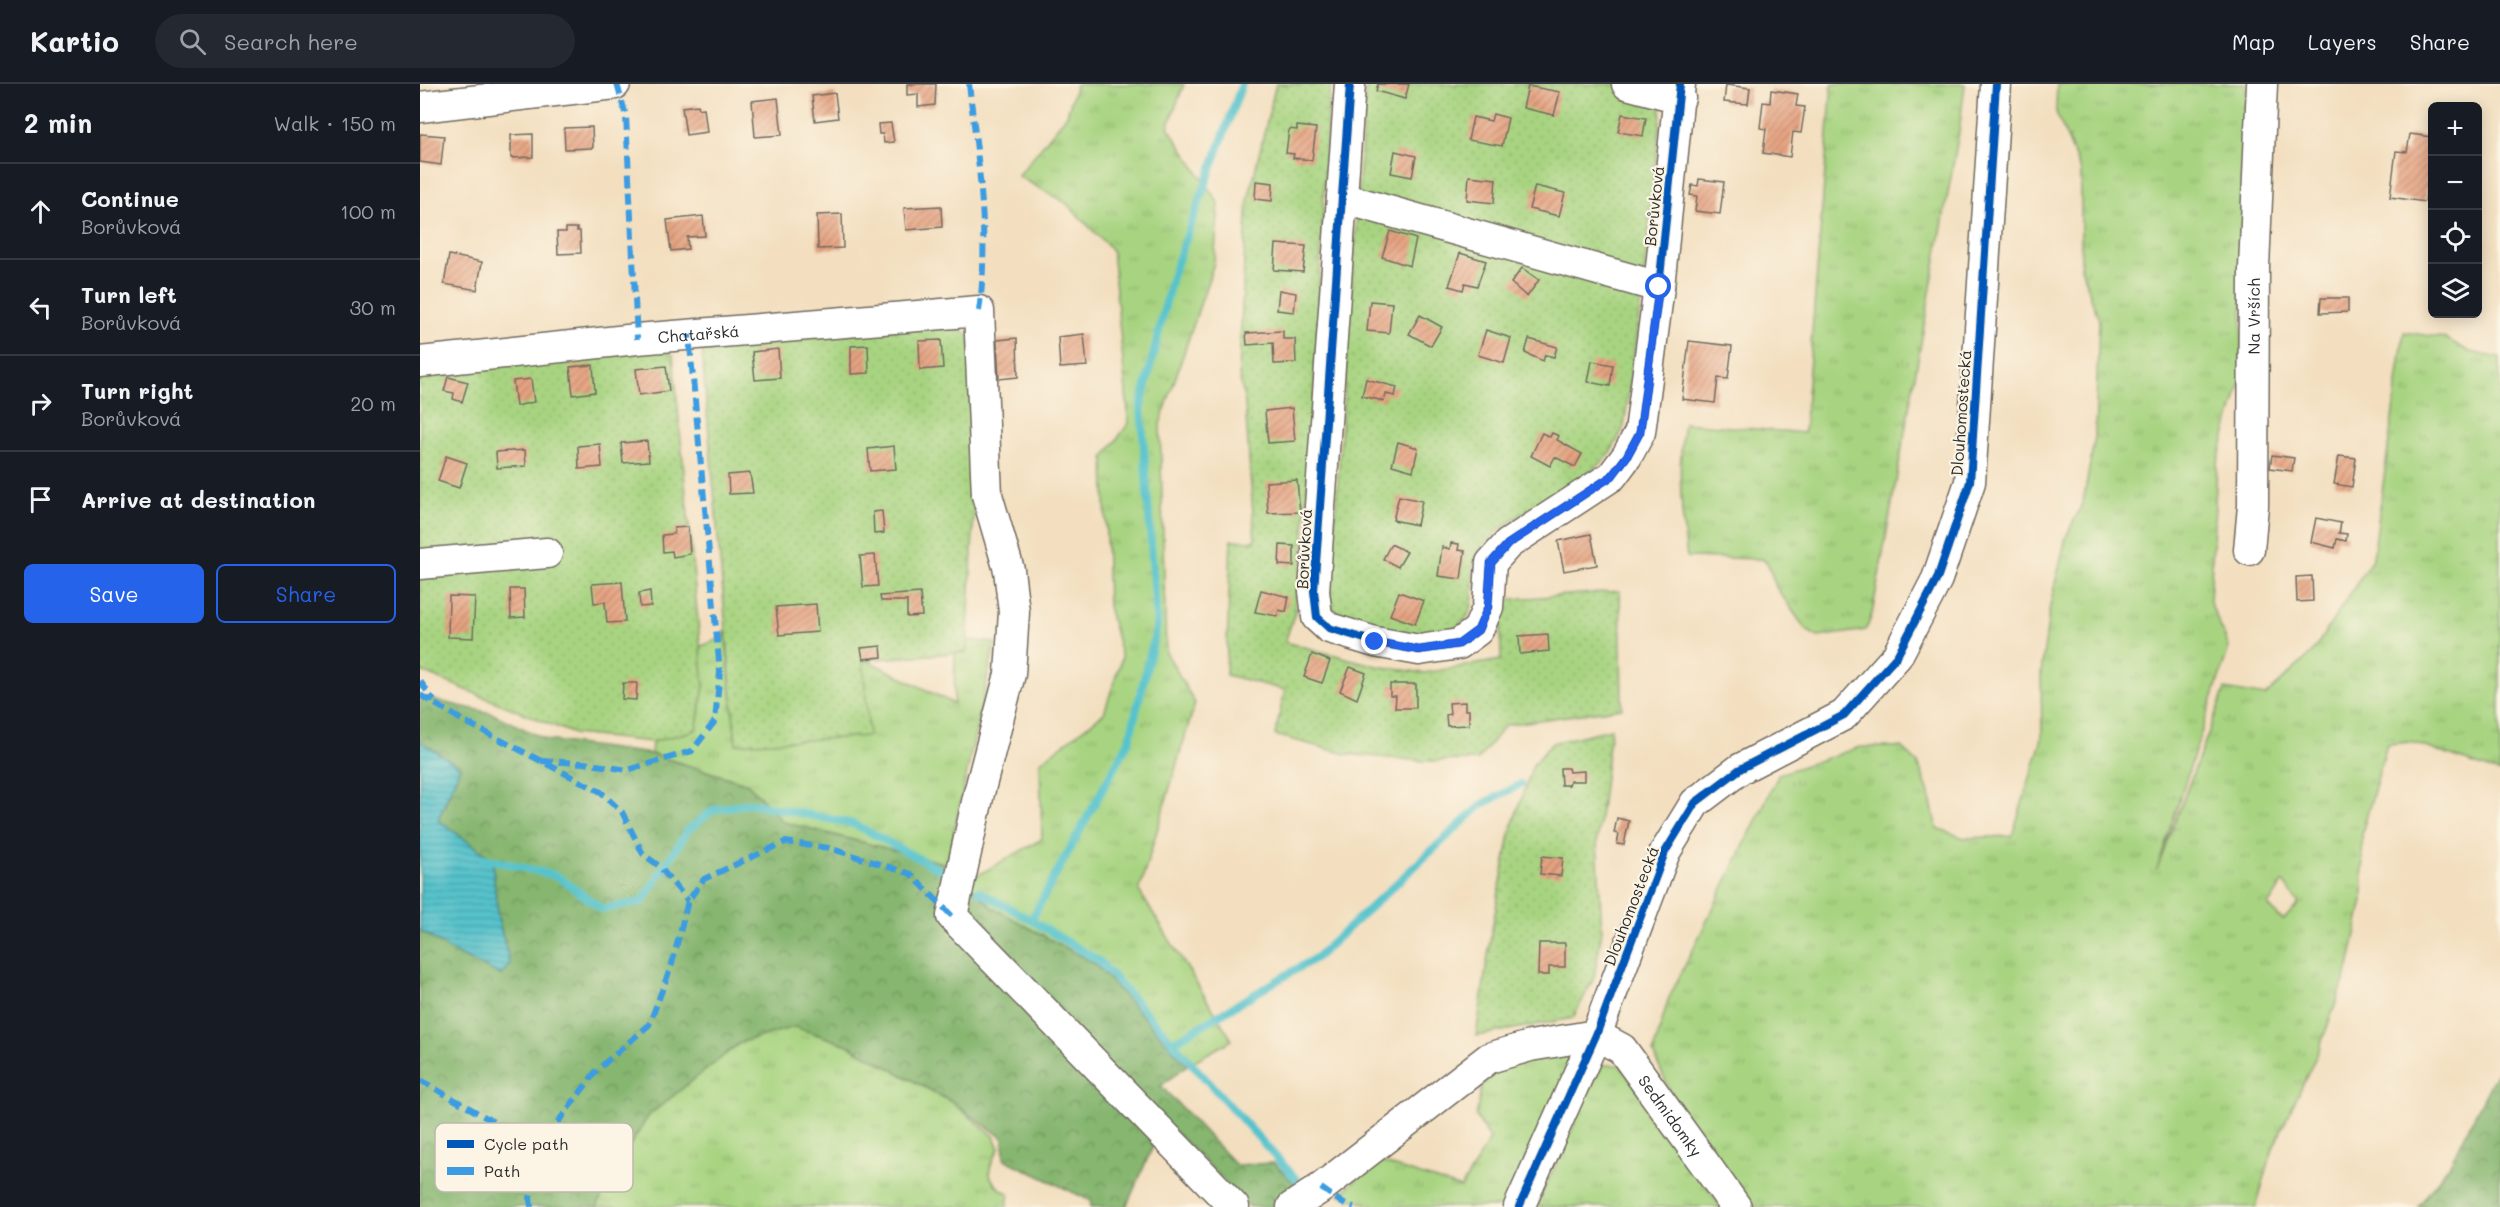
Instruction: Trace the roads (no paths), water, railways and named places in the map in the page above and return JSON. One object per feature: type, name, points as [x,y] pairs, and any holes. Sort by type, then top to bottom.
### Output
[{"type":"street","points":[[420,107],[615,84]]},
{"type":"street","name":"Borůvková","points":[[1350,84],[1314,591],[1317,617],[1329,628],[1375,642],[1419,650],[1459,644],[1478,630],[1488,607],[1491,563],[1508,544],[1612,476],[1627,456],[1640,432],[1659,287],[1680,91],[1627,84]]},
{"type":"street","name":"Dlouhomostecká","points":[[1519,1207],[1596,1035],[1665,852],[1695,803],[1740,769],[1844,715],[1897,656],[1936,579],[1970,482],[1996,84]]},
{"type":"street","name":"Na Vrších","points":[[2249,550],[2253,506],[2254,268],[2262,84]]},
{"type":"street","points":[[1342,198],[1659,287]]},
{"type":"street","name":"Chatařská","points":[[420,362],[637,339],[980,311],[987,495],[1009,570],[1014,612],[1010,674],[979,793],[952,916],[1234,1207]]},
{"type":"street","points":[[420,564],[547,553]]},
{"type":"street","points":[[1292,1207],[1321,1188],[1489,1058],[1530,1046],[1596,1035]]},
{"type":"street","name":"Sedmidomky","points":[[1596,1035],[1622,1049],[1737,1207]]},
{"type":"water","points":[[420,741],[460,767],[438,820],[492,859],[498,918],[510,964],[501,975],[455,953],[420,930]]},
{"type":"waterway","points":[[1031,920],[1129,741],[1157,626],[1141,406],[1172,277],[1242,84]]},
{"type":"waterway","points":[[1172,1043],[1317,957],[1481,805],[1521,784]]},
{"type":"waterway","points":[[484,858],[557,876],[602,909],[642,902],[688,830],[713,810],[750,803],[854,824],[942,871]]},
{"type":"waterway","points":[[978,891],[1099,961],[1296,1179]]}]
